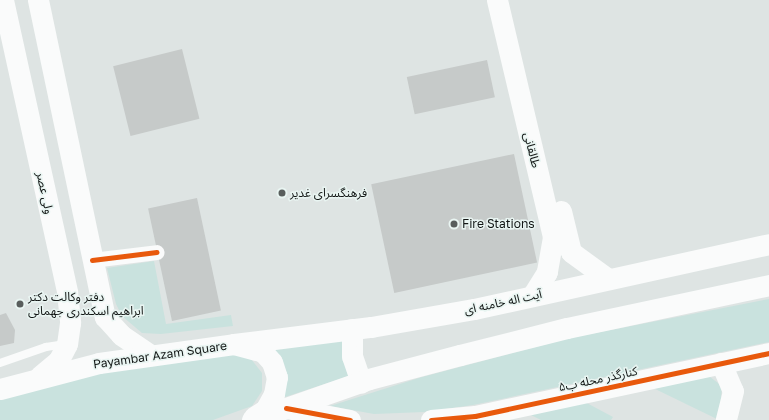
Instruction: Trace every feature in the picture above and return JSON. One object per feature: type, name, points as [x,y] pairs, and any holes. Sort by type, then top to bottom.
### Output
[{"type":"main road","name":"ولی عصر","points":[[3,0],[67,292],[70,323],[67,344],[59,360],[40,376]]},
{"type":"main road","points":[[38,0],[105,317],[121,335],[151,355]]},
{"type":"main road","name":"طالقانی","points":[[497,0],[553,237],[547,272],[532,296]]},
{"type":"main road","name":"طالقانی","points":[[510,0],[571,252],[608,279]]},
{"type":"main road","name":"آیت اله خامنه ای","points":[[234,344],[352,329],[474,309],[769,244]]},
{"type":"main road","points":[[251,420],[362,382],[567,328],[769,285]]},
{"type":"main road","points":[[352,329],[352,356],[362,382]]},
{"type":"main road","name":"Payambar Azam Square","points":[[0,389],[40,376],[99,363],[234,344],[248,346],[263,352],[272,362],[276,377],[274,394],[265,410],[251,420]]},
{"type":"main road","name":"کنارگذر محله ب۵","points":[[431,420],[474,418],[721,362],[769,353]]},
{"type":"main road","points":[[721,362],[733,391],[726,420]]},
{"type":"main road","points":[[286,408],[350,420]]},
{"type":"street","points":[[92,260],[157,252]]},
{"type":"lane","points":[[0,363],[46,347],[67,344]]},
{"type":"shaded area","points":[[154,261],[166,324],[231,315],[233,326],[161,334],[142,333],[122,316],[116,304],[107,268]]},
{"type":"shaded area","points":[[769,299],[769,342],[473,405],[424,412],[374,414],[330,406],[422,377],[570,338]]},
{"type":"shaded area","points":[[343,340],[352,375],[279,399],[269,347]]},
{"type":"shaded area","points":[[233,354],[251,359],[262,373],[262,391],[252,406],[213,420],[0,420],[0,397],[100,371]]},
{"type":"shaded area","points":[[706,374],[722,386],[719,420],[651,387]]},
{"type":"shaded area","points":[[583,401],[613,417],[611,420],[541,420],[531,415],[546,408]]},
{"type":"building","points":[[182,49],[199,119],[131,136],[113,66]]},
{"type":"building","points":[[487,60],[495,97],[415,114],[407,77]]},
{"type":"building","name":"Fire Stations","points":[[514,154],[537,263],[394,293],[371,184]]},
{"type":"building","points":[[197,198],[221,310],[172,321],[148,208]]},
{"type":"building","points":[[6,313],[15,330],[14,343],[0,346],[0,315]]},
{"type":"cycle path","points":[[92,260],[157,252]]},
{"type":"cycle path","points":[[431,420],[475,416],[769,353]]},
{"type":"cycle path","points":[[286,408],[350,420]]},
{"type":"place","name":"فرهنگسرای غدیر","points":[[282,193]]},
{"type":"place","name":"Fire Stations","points":[[454,224]]},
{"type":"place","name":"دفتر وکالت دکتر ابراهیم اسکندری جهمانی","points":[[20,304]]}]
